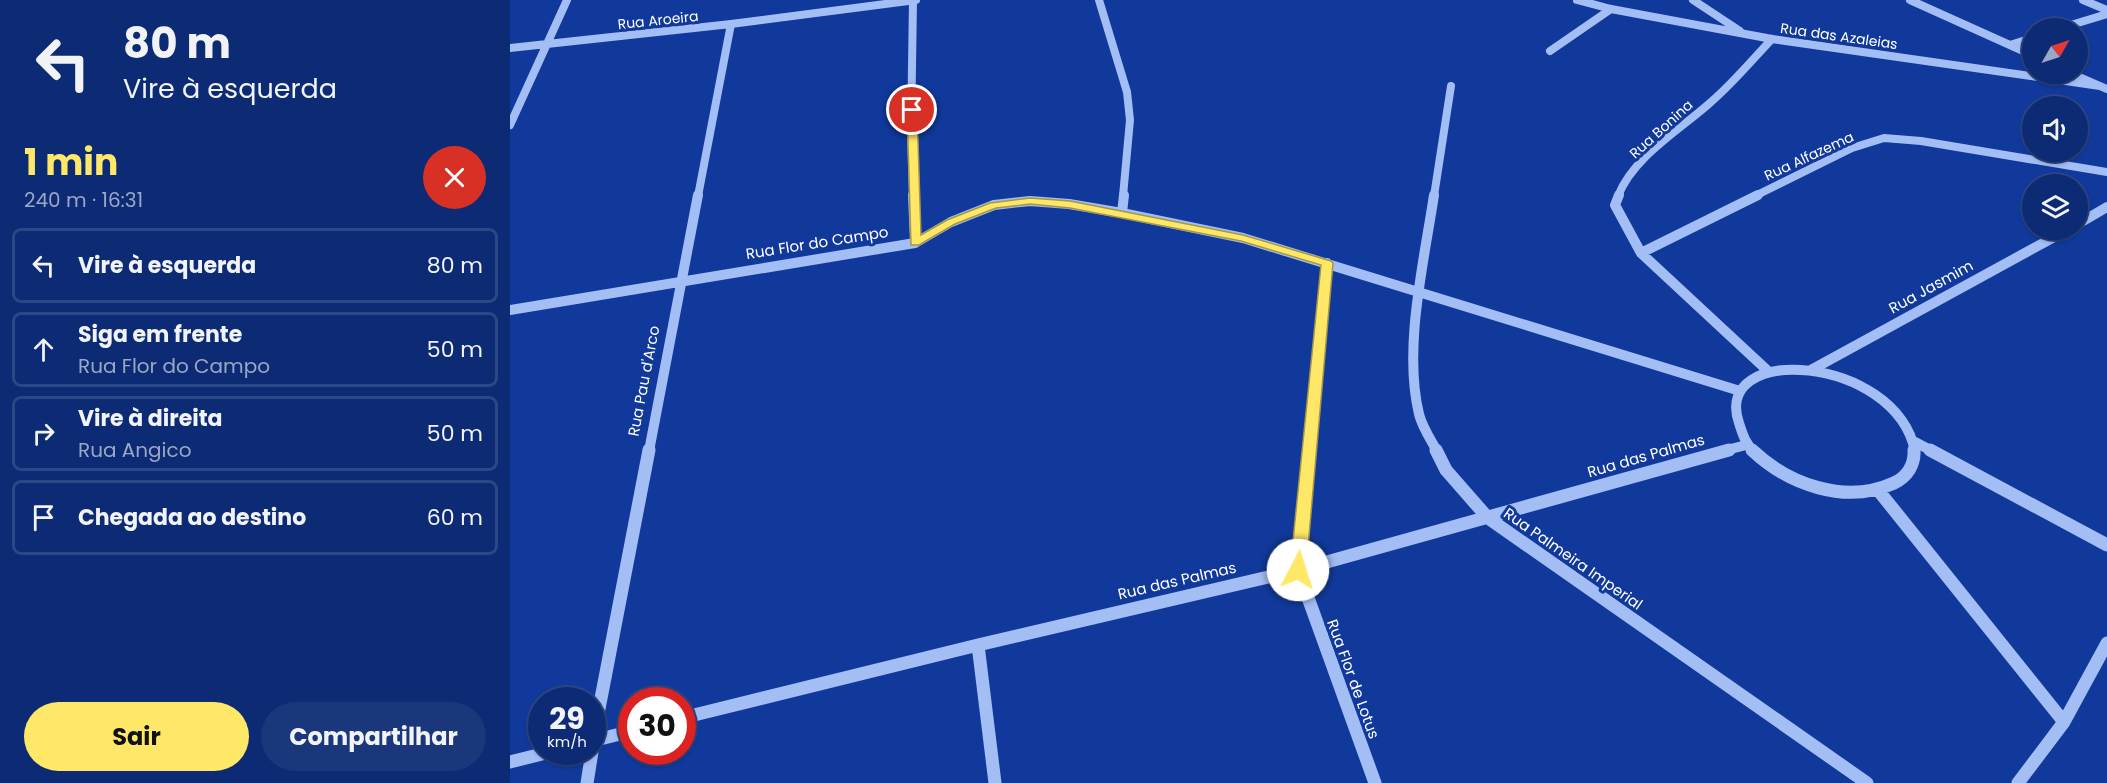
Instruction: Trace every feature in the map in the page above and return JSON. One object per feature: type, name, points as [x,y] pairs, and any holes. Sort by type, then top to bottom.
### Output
[{"type":"street","points":[[510,125],[567,0]]},
{"type":"street","points":[[914,0],[911,132],[915,243]]},
{"type":"street","name":"Rua Aroeira","points":[[510,48],[731,24],[914,0]]},
{"type":"street","points":[[1099,0],[1127,92],[1130,120],[1122,213]]},
{"type":"street","name":"Rua das Azaleias","points":[[1577,0],[1611,9],[1772,39],[2103,88]]},
{"type":"street","points":[[1693,0],[1745,34]]},
{"type":"street","points":[[1910,0],[2022,50]]},
{"type":"street","points":[[2083,0],[2107,12]]},
{"type":"street","points":[[1550,51],[1611,9]]},
{"type":"street","points":[[2088,19],[2107,12]]},
{"type":"street","name":"Rua Pau d'Arco","points":[[603,687],[731,24]]},
{"type":"street","name":"Rua Bonina","points":[[1769,372],[1641,253],[1615,205],[1623,182],[1652,152],[1713,101],[1772,39]]},
{"type":"street","points":[[2010,45],[2022,41]]},
{"type":"street","points":[[2088,81],[2103,88]]},
{"type":"street","name":"Rua Palmeira Imperial","points":[[1451,86],[1419,294],[1412,369],[1419,416],[1446,470],[1488,518],[1867,783]]},
{"type":"street","name":"Rua Alfazema","points":[[1641,253],[1852,148],[1884,138],[1921,141],[2107,172]]},
{"type":"street","name":"Rua Flor do Campo","points":[[510,310],[915,243],[951,222],[994,205],[1030,201],[1070,204],[1122,213],[1243,238],[1740,391]]},
{"type":"street","points":[[2088,218],[2107,207]]},
{"type":"street","name":"Rua Jasmim","points":[[1811,370],[2049,240]]},
{"type":"street","name":"Rua Flor de Lotus","points":[[1327,263],[1298,570],[1375,783]]},
{"type":"street","points":[[1789,369],[1811,370],[1848,380],[1866,388],[1889,403],[1906,423],[1915,442],[1916,458],[1909,472],[1897,483],[1878,490],[1852,493],[1823,489],[1794,479],[1769,464],[1746,445],[1734,407],[1740,391],[1752,379],[1769,372],[1789,369]]},
{"type":"street","points":[[1915,442],[2107,545]]},
{"type":"street","name":"Rua das Palmas","points":[[696,715],[1298,570],[1746,445]]},
{"type":"street","points":[[1878,490],[2064,722]]},
{"type":"street","points":[[2018,783],[2064,722],[2107,643]]},
{"type":"street","points":[[978,645],[995,783]]},
{"type":"street","points":[[510,762],[528,758]]},
{"type":"street","points":[[587,783],[589,765]]},
{"type":"route","points":[[912,110],[915,243],[951,222],[994,205],[1030,201],[1070,204],[1122,213],[1243,238],[1327,263],[1298,570]]}]
